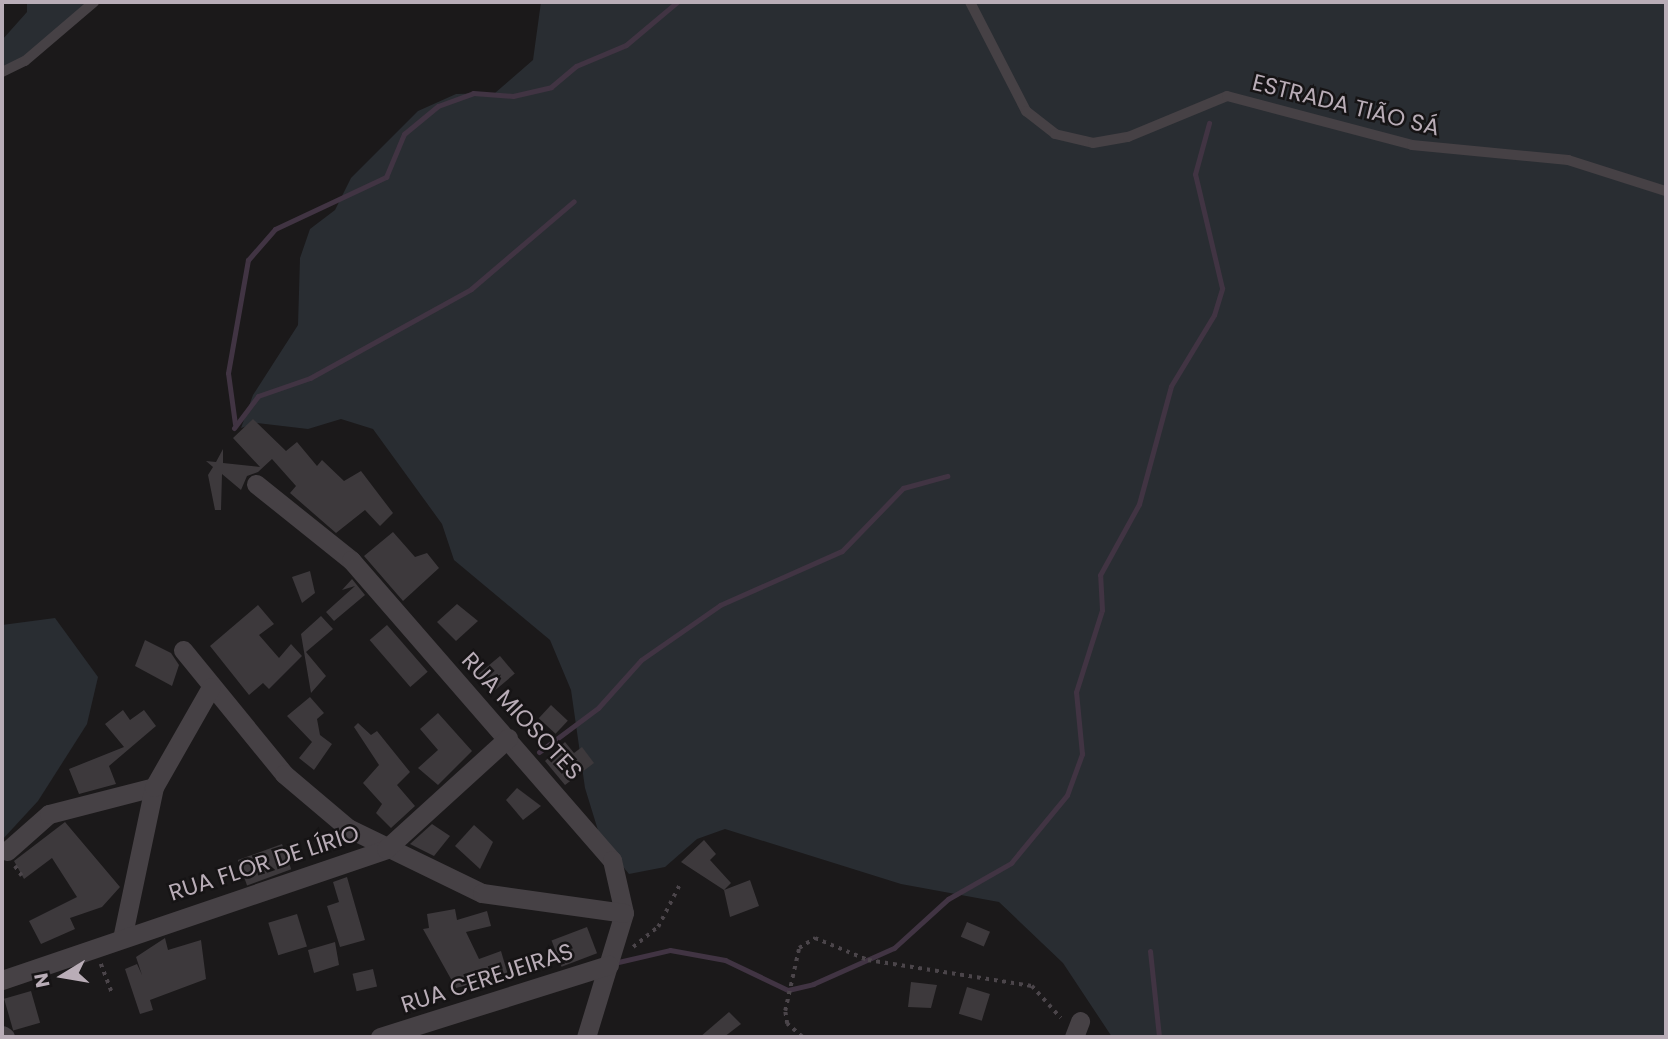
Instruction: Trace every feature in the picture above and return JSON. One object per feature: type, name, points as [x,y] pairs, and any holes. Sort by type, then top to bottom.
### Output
[{"type":"street","name":"RUA MIOSOTES","points":[[256,484],[351,560],[612,859],[624,913],[586,1037]]},
{"type":"street","points":[[183,650],[284,774],[348,828],[386,849],[482,893],[624,913]]},
{"type":"street","points":[[123,934],[154,787],[211,687]]},
{"type":"street","name":"RUA FLOR DE LÍRIO","points":[[2,980],[93,948],[123,934],[386,849],[508,738]]},
{"type":"street","points":[[7,851],[49,814],[154,787]]},
{"type":"street","name":"RUA CEREJEIRAS","points":[[380,1037],[610,960]]},
{"type":"lane","points":[[2,72],[24,61],[94,2]]},
{"type":"lane","name":"ESTRADA TIÃO SÁ","points":[[970,2],[1007,80],[1026,111],[1055,134],[1093,144],[1128,137],[1227,96],[1412,145],[1568,160],[1666,191]]},
{"type":"path","points":[[610,960],[648,937],[679,886]]},
{"type":"path","points":[[802,1037],[787,1024],[785,1010],[799,948],[815,938],[868,960],[1032,986],[1077,1029]]},
{"type":"path","points":[[93,948],[113,995]]},
{"type":"shaded area","points":[[27,2],[100,2],[2,74],[2,40],[27,12]]},
{"type":"shaded area","points":[[541,2],[1666,2],[1666,1037],[1112,1037],[1063,963],[999,902],[901,884],[725,829],[697,839],[665,867],[629,874],[601,840],[585,788],[571,690],[550,640],[454,560],[442,524],[373,429],[341,419],[308,429],[257,423],[241,428],[253,395],[298,325],[300,258],[310,229],[335,210],[351,178],[418,111],[456,94],[495,93],[533,60]]},
{"type":"shaded area","points":[[55,618],[98,677],[87,724],[38,801],[2,840],[2,625]]},
{"type":"building","points":[[253,419],[286,451],[297,442],[317,466],[322,460],[344,481],[361,471],[393,513],[380,526],[365,510],[336,533],[290,493],[296,486],[272,459],[258,472],[247,476],[241,490],[222,474],[221,510],[215,510],[208,475],[213,467],[206,461],[216,462],[223,449],[223,463],[260,467],[233,438]]},
{"type":"building","points":[[393,532],[415,557],[427,553],[439,568],[403,601],[364,556]]},
{"type":"building","points":[[310,571],[315,593],[302,603],[292,577]]},
{"type":"building","points":[[352,579],[365,595],[334,621],[326,612],[355,586],[342,590]]},
{"type":"building","points":[[457,604],[478,621],[456,641],[437,622]]},
{"type":"building","points":[[258,605],[274,624],[259,635],[279,658],[291,644],[302,656],[269,689],[263,683],[249,695],[210,646]]},
{"type":"building","points":[[321,616],[333,629],[306,652],[326,676],[311,693],[301,634]]},
{"type":"building","points":[[387,625],[428,672],[410,687],[370,640]]},
{"type":"building","points":[[145,640],[171,653],[179,665],[172,686],[135,666]]},
{"type":"building","points":[[500,656],[515,674],[492,693],[477,675]]},
{"type":"building","points":[[310,697],[324,713],[317,719],[320,735],[332,744],[314,770],[299,758],[312,742],[287,716]]},
{"type":"building","points":[[551,705],[568,721],[556,734],[539,718]]},
{"type":"building","points":[[123,710],[130,720],[144,710],[156,726],[109,766],[116,784],[79,794],[69,769],[124,747],[105,724]]},
{"type":"building","points":[[438,713],[472,751],[438,785],[418,768],[438,750],[420,729]]},
{"type":"building","points":[[358,723],[371,735],[377,731],[410,772],[397,785],[415,806],[391,828],[376,813],[382,804],[363,783],[379,765],[354,727]]},
{"type":"building","points":[[565,742],[574,753],[582,747],[594,763],[565,785],[545,761]]},
{"type":"building","points":[[517,788],[541,806],[523,820],[506,800]]},
{"type":"building","points":[[65,822],[120,887],[102,907],[70,918],[75,929],[41,944],[29,921],[77,897],[52,858],[24,879],[14,861]]},
{"type":"building","points":[[432,824],[450,836],[434,856],[410,844]]},
{"type":"building","points":[[474,825],[493,842],[480,869],[455,846]]},
{"type":"building","points":[[704,840],[716,854],[710,860],[731,883],[724,890],[681,862]]},
{"type":"building","points":[[282,844],[291,869],[247,885],[238,860]]},
{"type":"building","points":[[347,877],[365,940],[340,947],[327,906],[339,902],[333,882]]},
{"type":"building","points":[[750,880],[759,906],[730,917],[724,890]]},
{"type":"building","points":[[455,909],[457,920],[487,911],[491,926],[466,932],[479,959],[501,951],[508,975],[456,988],[423,929],[429,928],[427,914]]},
{"type":"building","points":[[297,914],[307,947],[278,955],[268,923]]},
{"type":"building","points":[[967,922],[990,932],[984,946],[961,937]]},
{"type":"building","points":[[587,927],[597,953],[562,967],[552,941]]},
{"type":"building","points":[[165,938],[168,950],[201,940],[206,979],[150,1000],[153,1010],[140,1014],[125,969],[137,964],[142,975],[136,957]]},
{"type":"building","points":[[335,942],[339,965],[314,973],[308,950]]},
{"type":"building","points":[[373,969],[377,987],[357,991],[353,974]]},
{"type":"building","points":[[911,982],[937,985],[931,1008],[908,1007]]},
{"type":"building","points":[[967,987],[990,994],[982,1021],[959,1014]]},
{"type":"building","points":[[31,991],[40,1023],[13,1030],[4,999]]},
{"type":"building","points":[[729,1012],[741,1024],[724,1037],[700,1037]]},
{"type":"waterway","points":[[235,424],[228,373],[248,260],[275,229],[386,177],[404,134],[438,106],[473,93],[513,96],[551,87],[576,66],[626,45],[677,2]]},
{"type":"waterway","points":[[614,963],[670,950],[725,960],[788,990],[813,984],[894,948],[948,899],[1011,863],[1067,795],[1082,754],[1076,692],[1102,610],[1100,575],[1139,504],[1171,386],[1214,315],[1222,288],[1195,174],[1209,123]]},
{"type":"waterway","points":[[234,428],[258,396],[310,378],[471,289],[574,201]]},
{"type":"waterway","points":[[539,752],[598,708],[641,660],[720,605],[842,551],[903,488],[947,476]]},
{"type":"waterway","points":[[1150,951],[1159,1037]]}]
